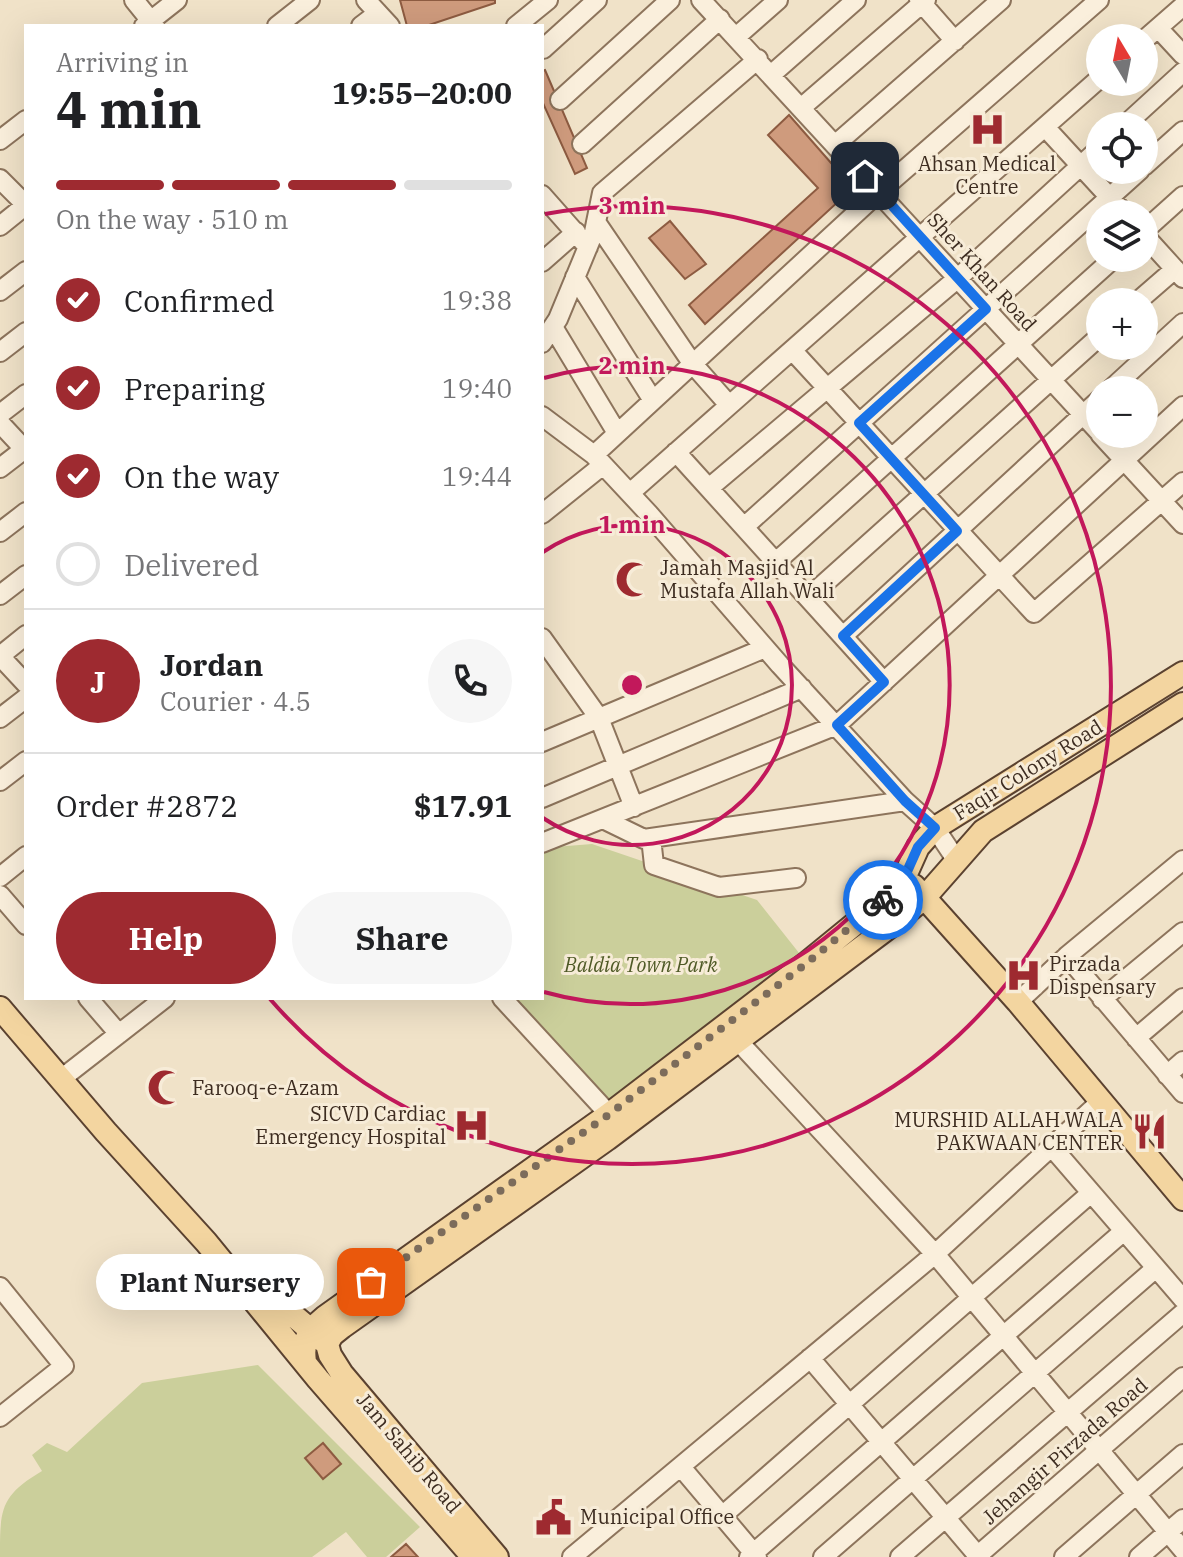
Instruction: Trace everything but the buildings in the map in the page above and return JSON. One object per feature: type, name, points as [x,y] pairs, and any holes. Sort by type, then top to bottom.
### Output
[{"type":"main road","name":"Faqir Colony Road","points":[[319,1336],[332,1335],[616,1121],[878,905],[905,876],[918,847],[935,828],[1183,673]]},
{"type":"main road","name":"Faqir Colony Road","points":[[616,1121],[739,1042],[925,897],[983,831],[1183,704]]},
{"type":"main road","points":[[905,876],[1018,1002],[1182,1195]]},
{"type":"main road","points":[[0,1008],[206,1242],[319,1336],[303,1346],[305,1362]]},
{"type":"main road","name":"Jam Sahib Road","points":[[206,1242],[473,1557]]},
{"type":"main road","name":"Jam Sahib Road","points":[[319,1336],[342,1374],[497,1557]]},
{"type":"street","points":[[134,0],[150,24],[177,0]]},
{"type":"street","points":[[280,24],[310,0]]},
{"type":"street","points":[[518,24],[548,0]]},
{"type":"street","points":[[544,48],[597,0]]},
{"type":"street","points":[[560,100],[670,0]]},
{"type":"street","name":"Sher Khan Road","points":[[702,0],[1086,418]]},
{"type":"street","points":[[736,37],[778,0]]},
{"type":"street","points":[[772,74],[856,0]]},
{"type":"street","points":[[836,144],[1001,0]]},
{"type":"street","points":[[544,512],[599,460],[617,433],[652,399],[879,192],[1099,0]]},
{"type":"street","points":[[802,107],[922,1],[955,41]]},
{"type":"street","points":[[1158,28],[1183,6]]},
{"type":"street","points":[[582,144],[720,19]]},
{"type":"street","points":[[1158,39],[1183,55]]},
{"type":"street","points":[[544,261],[582,240],[596,222],[602,193],[758,59]]},
{"type":"street","points":[[1139,112],[1183,72]]},
{"type":"street","points":[[630,493],[1086,90]]},
{"type":"street","points":[[0,140],[24,122]]},
{"type":"street","points":[[1045,127],[1113,200]]},
{"type":"street","points":[[1158,154],[1183,131]]},
{"type":"street","points":[[709,488],[958,278],[1086,161]]},
{"type":"street","points":[[0,179],[24,203]]},
{"type":"street","points":[[744,527],[1124,184]]},
{"type":"street","points":[[1158,220],[1183,196]]},
{"type":"street","points":[[544,197],[582,240]]},
{"type":"street","points":[[0,226],[24,207]]},
{"type":"street","points":[[596,222],[692,363],[729,405]]},
{"type":"street","points":[[582,240],[575,277],[547,335],[617,433]]},
{"type":"street","points":[[1156,288],[1180,271],[1158,248]]},
{"type":"street","points":[[776,562],[1098,272]]},
{"type":"street","points":[[0,291],[24,273]]},
{"type":"street","points":[[575,277],[652,399]]},
{"type":"street","points":[[1125,376],[1183,323]]},
{"type":"street","points":[[0,352],[24,334]]},
{"type":"street","points":[[808,598],[1086,349]]},
{"type":"street","points":[[792,350],[1034,613],[1183,482]]},
{"type":"street","points":[[0,414],[24,396]]},
{"type":"street","points":[[544,842],[837,725],[1183,406]]},
{"type":"street","points":[[843,636],[1086,412]]},
{"type":"street","points":[[544,418],[599,460],[630,493],[765,648],[905,801],[935,828],[957,861]]},
{"type":"street","points":[[0,423],[24,449]]},
{"type":"street","name":"Sher Khan Road","points":[[1113,448],[1183,524]]},
{"type":"street","points":[[0,468],[24,451]]},
{"type":"street","points":[[676,452],[884,682]]},
{"type":"street","points":[[0,532],[24,514]]},
{"type":"street","points":[[0,595],[24,577]]},
{"type":"street","points":[[24,637],[0,656],[24,682]]},
{"type":"street","points":[[544,641],[599,718],[634,807]]},
{"type":"street","points":[[545,736],[599,718],[765,648]]},
{"type":"street","points":[[544,797],[802,688]]},
{"type":"street","points":[[0,718],[24,700]]},
{"type":"street","points":[[0,781],[24,763]]},
{"type":"street","points":[[603,819],[644,839],[905,801]]},
{"type":"street","points":[[651,838],[654,865],[719,887],[796,878]]},
{"type":"street","points":[[0,877],[24,858]]},
{"type":"street","points":[[1018,1002],[1067,956],[1183,860]]},
{"type":"street","points":[[0,895],[24,921]]},
{"type":"street","points":[[1102,999],[1183,932]]},
{"type":"street","points":[[1067,956],[1183,1093]]},
{"type":"street","points":[[1136,1038],[1183,998]]},
{"type":"street","points":[[90,1000],[119,1034]]},
{"type":"street","points":[[61,1079],[162,1000]]},
{"type":"street","points":[[504,1000],[616,1121]]},
{"type":"street","points":[[739,1042],[935,1254],[1183,1550]]},
{"type":"street","points":[[1167,1075],[1183,1061]]},
{"type":"street","points":[[572,1557],[935,1254],[1100,1102]]},
{"type":"street","points":[[1051,1146],[1183,1299]]},
{"type":"street","points":[[722,1516],[1091,1193]]},
{"type":"street","points":[[681,1467],[753,1556],[1124,1231]]},
{"type":"street","points":[[823,1557],[1156,1268]]},
{"type":"street","points":[[0,1287],[64,1366],[0,1417]]},
{"type":"street","points":[[900,1557],[1183,1313]]},
{"type":"street","points":[[810,1358],[977,1557]]},
{"type":"street","name":"Jehangir Pirzada Road","points":[[977,1557],[1183,1377]]},
{"type":"street","points":[[1064,1557],[1183,1454]]},
{"type":"street","points":[[1139,1557],[1183,1519]]},
{"type":"green space","name":"Baldia Town Park","points":[[592,844],[757,900],[807,963],[611,1113],[504,1000],[544,1000],[544,848]]},
{"type":"green space","points":[[258,1365],[420,1527],[386,1557],[367,1557],[346,1532],[312,1557],[0,1557],[5,1505],[18,1488],[42,1471],[32,1455],[47,1443],[67,1452],[142,1383]]},
{"type":"way so far","points":[[371,1282],[611,1113],[807,963],[883,900]]},
{"type":"place","name":"Ahsan Medical Centre","points":[[987,129]]},
{"type":"place","name":"Jamah Masjid Al Mustafa Allah Wali","points":[[634,580]]},
{"type":"place","name":"Pirzada Dispensary","points":[[1023,975]]},
{"type":"place","name":"Farooq-e-Azam","points":[[166,1088]]},
{"type":"place","name":"SICVD Cardiac Emergency Hospital","points":[[472,1125]]},
{"type":"place","name":"MURSHID ALLAH WALA PAKWAAN CENTER","points":[[1149,1132]]},
{"type":"place","name":"Plant Nursery","points":[[371,1282]]},
{"type":"place","name":"Municipal Office","points":[[554,1517]]},
{"type":"route","points":[[865,176],[986,309],[859,423],[957,531],[843,636],[884,682],[837,725],[905,801],[935,828],[918,847],[905,876],[883,900]]}]
